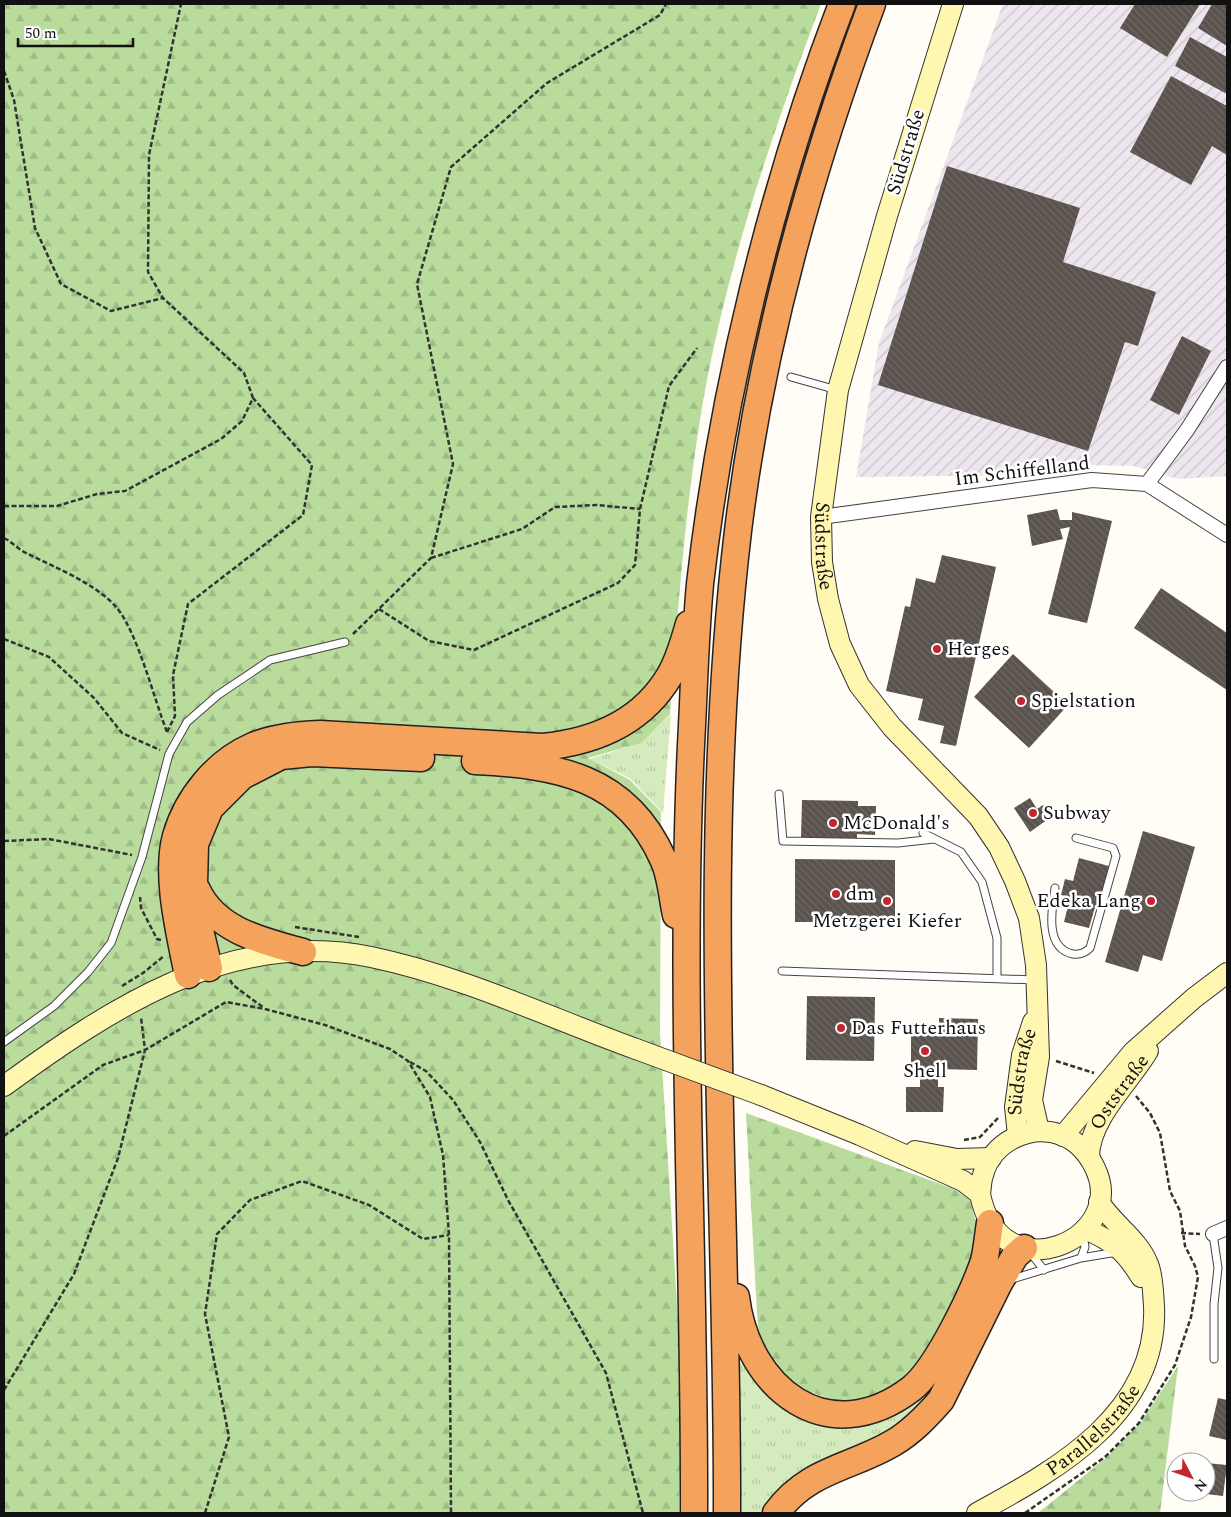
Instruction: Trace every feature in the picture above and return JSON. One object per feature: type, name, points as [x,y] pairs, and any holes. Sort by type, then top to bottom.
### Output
[{"type":"highway","points":[[694,1513],[691,1180],[685,959],[688,808],[700,586],[724,431],[766,242],[820,62],[842,4]]},
{"type":"highway","points":[[727,1513],[717,962],[718,822],[731,599],[738,529],[768,355],[794,246],[831,119],[872,4]]},
{"type":"highway","points":[[207,969],[175,904],[173,868],[176,836],[192,798],[216,770],[252,746],[291,736],[320,734],[542,747],[570,744],[612,730],[635,717],[670,674],[682,646],[700,586]]},
{"type":"highway","points":[[207,969],[194,885],[195,844],[210,808],[242,776],[281,756],[312,752],[497,762],[558,769],[611,793],[637,817],[652,836],[664,861],[685,959]]},
{"type":"highway","points":[[194,885],[201,900],[224,923],[256,938],[304,952]]},
{"type":"highway","points":[[722,1182],[739,1317],[752,1353],[767,1377],[785,1395],[804,1406],[828,1413],[854,1413],[885,1404],[912,1388],[930,1369],[951,1331],[984,1260],[990,1223]]},
{"type":"highway","points":[[776,1513],[783,1503],[807,1482],[836,1467],[892,1443],[928,1415],[941,1400],[999,1283],[1015,1256],[1026,1249]]},
{"type":"main road","name":"Südstraße","points":[[953,4],[887,216],[838,390],[821,517],[822,562],[828,599],[840,644],[859,685],[892,727],[978,816],[999,847],[1029,918],[1038,980],[1036,1010],[1039,1057],[1032,1100],[1039,1131]]},
{"type":"main road","points":[[4,1086],[97,1023],[138,998],[207,969],[261,955],[304,952],[368,957],[468,986],[761,1095],[860,1135],[963,1181],[980,1194]]},
{"type":"main road","name":"Oststraße","points":[[1063,1136],[1133,1052],[1194,998],[1227,972]]},
{"type":"main road","name":"Südstraße","points":[[1018,1135],[1015,1107],[1022,1055],[1036,1010]]},
{"type":"main road","name":"Oststraße","points":[[1089,1156],[1092,1134],[1143,1058],[1159,1030]]},
{"type":"main road","points":[[1039,1131],[1063,1136],[1082,1148],[1089,1156],[1096,1170],[1100,1186],[1099,1202],[1094,1217],[1084,1231],[1059,1247],[1043,1250],[1026,1249],[999,1234],[990,1223],[983,1209],[980,1194],[983,1175],[991,1158],[1003,1144],[1018,1135],[1039,1131]]},
{"type":"main road","points":[[860,1135],[905,1149],[957,1159],[991,1158]]},
{"type":"main road","name":"Parallelstraße","points":[[977,1513],[1047,1474],[1074,1453],[1107,1424],[1125,1401],[1140,1377],[1147,1359],[1154,1325],[1154,1306],[1149,1265],[1134,1240],[1105,1212],[1099,1202]]},
{"type":"main road","name":"Parallelstraße","points":[[1084,1231],[1114,1242],[1142,1278],[1154,1306]]},
{"type":"street","points":[[1227,366],[1187,430],[1147,484],[1227,535]]},
{"type":"street","name":"Im Schiffelland","points":[[821,517],[1092,480],[1147,484]]},
{"type":"street","points":[[1213,1234],[1227,1228]]},
{"type":"lane","points":[[792,377],[838,390]]},
{"type":"lane","points":[[4,1042],[54,1006],[88,972],[111,943],[142,858],[169,754],[172,746],[188,722],[218,695],[270,660],[344,642]]},
{"type":"lane","points":[[779,794],[783,841],[898,843],[934,839]]},
{"type":"lane","points":[[923,833],[961,852],[982,882],[997,938],[996,977]]},
{"type":"lane","points":[[1055,888],[1051,910],[1057,943],[1063,951],[1074,954],[1085,953],[1090,948],[1116,856],[1113,848],[1076,838]]},
{"type":"lane","points":[[782,971],[996,977],[1038,980]]},
{"type":"lane","points":[[1081,1258],[1085,1247],[1084,1231]]},
{"type":"lane","points":[[1213,1234],[1218,1268],[1214,1304],[1214,1359]]},
{"type":"lane","points":[[1026,1249],[1044,1270]]},
{"type":"lane","points":[[999,1283],[1081,1258],[1122,1251]]},
{"type":"path","points":[[167,732],[175,716],[173,675],[188,604],[303,515],[312,465],[253,398],[244,373],[163,298],[148,272],[148,156],[181,4]]},
{"type":"path","points":[[431,558],[453,464],[417,284],[451,167],[548,83],[660,15],[666,4]]},
{"type":"path","points":[[4,70],[14,100],[35,228],[60,284],[111,311],[163,298]]},
{"type":"path","points":[[379,609],[429,641],[474,650],[618,583],[635,565],[640,509],[669,386],[697,348]]},
{"type":"path","points":[[4,506],[57,506],[96,494],[125,492],[221,439],[242,421],[253,398]]},
{"type":"path","points":[[344,642],[431,558],[522,529],[555,506],[596,505],[640,509]]},
{"type":"path","points":[[4,538],[24,552],[55,566],[96,591],[117,608],[131,633],[172,746]]},
{"type":"path","points":[[4,639],[49,657],[94,698],[122,733],[169,754]]},
{"type":"path","points":[[4,841],[50,839],[142,858]]},
{"type":"path","points":[[140,890],[141,908],[157,939],[165,941]]},
{"type":"path","points":[[207,969],[233,985],[265,1009]]},
{"type":"path","points":[[4,1390],[74,1274],[118,1158],[145,1050],[138,998]]},
{"type":"path","points":[[4,1136],[103,1065],[145,1050],[226,1002],[265,1009],[325,1025],[390,1049],[426,1071],[453,1100],[480,1142],[508,1200],[606,1373],[643,1513]]},
{"type":"path","points":[[408,1061],[430,1097],[443,1155],[449,1235],[451,1513]]},
{"type":"path","points":[[960,1141],[980,1137],[996,1123],[999,1116]]},
{"type":"path","points":[[205,1513],[229,1436],[205,1314],[217,1234],[250,1200],[302,1181],[370,1205],[423,1239],[449,1235]]},
{"type":"shaded area","points":[[1003,4],[1227,4],[1227,476],[1178,479],[1134,466],[1088,465],[1030,475],[856,477],[879,343]]},
{"type":"green space","points":[[4,4],[821,4],[768,151],[738,250],[713,351],[691,479],[679,596],[670,714],[641,743],[588,758],[630,780],[661,812],[660,1033],[682,1385],[679,1513],[4,1513]]},
{"type":"green space","points":[[671,714],[663,813],[631,779],[590,759],[640,743]]},
{"type":"green space","points":[[746,1113],[954,1189],[971,1201],[974,1216],[980,1230],[977,1260],[920,1369],[901,1385],[869,1398],[844,1403],[810,1392],[787,1379],[770,1359],[759,1337]]},
{"type":"green space","points":[[954,1356],[920,1411],[765,1513],[737,1513],[740,1363],[749,1365],[820,1421]]},
{"type":"green space","points":[[1178,1366],[1160,1513],[1038,1513],[1106,1458],[1141,1422]]},
{"type":"building","points":[[1135,4],[1200,4],[1167,57],[1120,28]]},
{"type":"building","points":[[1212,4],[1227,4],[1227,46],[1198,28]]},
{"type":"building","points":[[1190,37],[1227,57],[1227,94],[1175,66]]},
{"type":"building","points":[[1171,76],[1227,106],[1227,155],[1212,146],[1191,185],[1130,152]]},
{"type":"building","points":[[947,166],[1080,208],[1063,262],[1156,292],[1138,346],[1125,342],[1088,451],[878,385]]},
{"type":"building","points":[[1182,336],[1211,351],[1179,415],[1150,400]]},
{"type":"building","points":[[1057,509],[1060,520],[1072,520],[1072,512],[1112,521],[1087,623],[1048,614],[1070,527],[1060,529],[1063,539],[1032,546],[1027,515]]},
{"type":"building","name":"Herges","points":[[942,555],[996,567],[956,746],[940,743],[944,726],[918,720],[923,699],[886,691],[905,606],[910,607],[916,578],[935,583]]},
{"type":"building","points":[[1161,588],[1227,633],[1227,690],[1134,628]]},
{"type":"building","name":"Spielstation","points":[[1013,654],[1068,705],[1029,748],[974,697]]},
{"type":"building","name":"Subway","points":[[1030,798],[1037,809],[1043,805],[1051,817],[1030,832],[1014,808]]},
{"type":"building","points":[[802,800],[858,801],[858,806],[876,806],[875,835],[857,834],[857,838],[801,838]]},
{"type":"building","name":"Edeka Lang","points":[[1143,831],[1195,847],[1162,961],[1143,955],[1138,972],[1105,962]]},
{"type":"building","points":[[1079,858],[1109,866],[1098,908],[1095,907],[1089,928],[1064,922],[1069,902],[1065,901],[1066,896],[1061,895],[1065,879],[1073,881]]},
{"type":"building","points":[[795,859],[895,860],[895,922],[795,922]]},
{"type":"building","name":"Das Futterhaus","points":[[807,996],[875,997],[874,1061],[806,1060]]},
{"type":"building","points":[[939,1018],[978,1019],[977,1070],[938,1069],[938,1087],[944,1087],[943,1112],[906,1112],[906,1087],[920,1087],[920,1069],[911,1069],[911,1032],[939,1033]]},
{"type":"building","points":[[1218,1398],[1227,1400],[1227,1440],[1209,1436]]},
{"type":"building","points":[[1216,1464],[1227,1465],[1223,1496],[1216,1495]]},
{"type":"place","name":"Herges","points":[[937,649]]},
{"type":"place","name":"Spielstation","points":[[1021,701]]},
{"type":"place","name":"Subway","points":[[1033,813]]},
{"type":"place","name":"McDonald's","points":[[833,823]]},
{"type":"place","name":"dm","points":[[836,894]]},
{"type":"place","name":"Metzgerei Kiefer","points":[[887,901]]},
{"type":"place","name":"Edeka Lang","points":[[1151,901]]},
{"type":"place","name":"Das Futterhaus","points":[[841,1028]]},
{"type":"place","name":"Shell","points":[[925,1051]]}]
